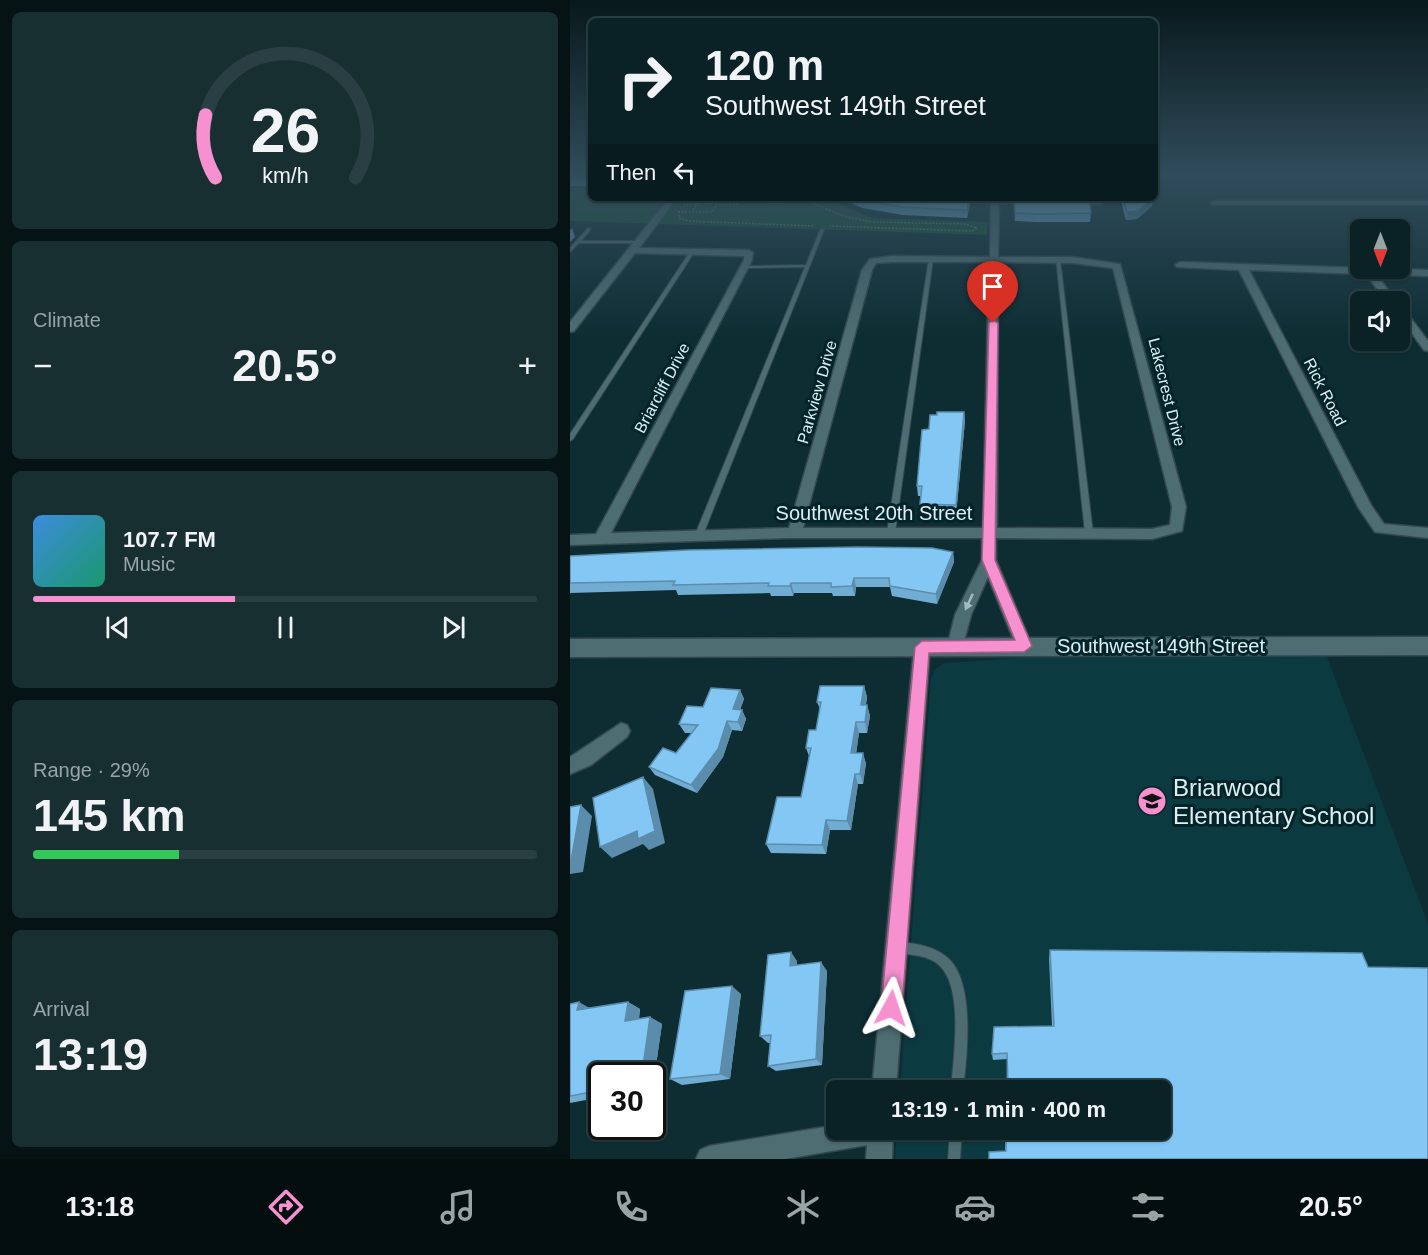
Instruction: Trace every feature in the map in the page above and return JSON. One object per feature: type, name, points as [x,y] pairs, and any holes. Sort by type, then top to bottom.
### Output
[{"type":"street","points":[[570,329],[649,229]]},
{"type":"street","points":[[955,647],[963,615],[989,560],[994,229]]},
{"type":"street","points":[[632,250],[693,251]]},
{"type":"street","name":"Briarcliff Drive","points":[[601,538],[745,267],[749,253],[693,251]]},
{"type":"street","points":[[931,259],[1058,259]]},
{"type":"street","name":"Parkview Drive","points":[[794,534],[867,270],[873,261],[931,259]]},
{"type":"street","name":"Lakecrest Drive","points":[[1058,259],[1095,261],[1117,266],[1179,507],[1178,528]]},
{"type":"street","points":[[1180,265],[1350,271]]},
{"type":"street","name":"Rick Road","points":[[1243,268],[1365,507],[1380,529],[1428,533]]},
{"type":"street","points":[[1410,273],[1428,273]]},
{"type":"street","points":[[1374,279],[1384,291]]},
{"type":"street","points":[[1410,324],[1428,348]]},
{"type":"street","name":"Southwest 20th Street","points":[[570,540],[699,535],[891,533],[1152,534],[1178,528]]},
{"type":"street","points":[[989,560],[1024,646]]},
{"type":"street","name":"Southwest 149th Street","points":[[570,648],[1428,646]]},
{"type":"street","points":[[886,1080],[922,647]]},
{"type":"street","points":[[570,766],[584,759],[621,731]]},
{"type":"street","points":[[709,1159],[826,1139]]},
{"type":"street","points":[[879,1159],[880,1140]]},
{"type":"lane","points":[[699,535],[820,229]]},
{"type":"lane","points":[[570,251],[589,230]]},
{"type":"lane","points":[[579,242],[639,242]]},
{"type":"lane","points":[[570,439],[693,251]]},
{"type":"lane","points":[[891,533],[931,259]]},
{"type":"lane","points":[[1058,259],[1089,533]]},
{"type":"lane","points":[[745,267],[807,266]]},
{"type":"lane","points":[[897,946],[922,949],[948,966],[960,997],[957,1080]]},
{"type":"lane","points":[[954,1159],[955,1140]]},
{"type":"path","points":[[919,229],[984,231]]},
{"type":"shaded area","name":"Briarwood Elementary School","points":[[1090,653],[1326,654],[1428,924],[1428,1159],[895,1159],[896,1140],[1171,1140],[1171,1080],[901,1080],[931,679],[935,669],[945,663]]},
{"type":"green space","points":[[811,229],[987,229],[987,235]]},
{"type":"building","points":[[937,412],[964,412],[956,505],[920,504],[922,486],[917,486],[922,430],[929,429],[930,415],[937,415]]},
{"type":"building","points":[[932,548],[953,552],[936,594],[890,586],[889,578],[854,578],[852,586],[831,587],[831,583],[791,583],[790,586],[768,586],[769,583],[673,585],[675,581],[570,583],[570,556],[688,550]]},
{"type":"building","points":[[820,686],[864,686],[861,705],[867,705],[865,722],[856,722],[851,753],[863,753],[860,774],[855,774],[847,821],[826,820],[822,845],[766,844],[777,797],[801,797],[811,748],[806,748],[809,730],[816,730],[821,702],[817,702]]},
{"type":"building","points":[[711,688],[740,690],[733,709],[742,710],[738,722],[727,721],[718,749],[691,785],[649,767],[663,748],[676,753],[698,725],[679,724],[687,706],[703,707]]},
{"type":"building","points":[[643,777],[655,831],[638,839],[637,831],[600,847],[593,798]]},
{"type":"building","points":[[581,805],[571,861],[570,861],[570,807]]},
{"type":"building","points":[[1050,950],[1362,953],[1368,967],[1428,968],[1428,1159],[989,1159],[989,1152],[1006,1151],[1006,1140],[1171,1140],[1171,1080],[1008,1080],[1007,1053],[992,1054],[994,1027],[1054,1026]]},
{"type":"building","points":[[791,952],[790,966],[821,962],[816,1059],[768,1066],[771,1035],[760,1036],[768,955]]},
{"type":"building","points":[[732,986],[720,1074],[670,1079],[685,991]]},
{"type":"building","points":[[579,1002],[577,1010],[628,1002],[625,1021],[650,1017],[644,1062],[588,1062],[588,1093],[570,1096],[570,1004]]},
{"type":"place","name":"Briarwood Elementary School","points":[[1152,801]]},
{"type":"route","points":[[891,1008],[922,647],[1024,646],[1013,614],[989,560],[993,323]]}]
